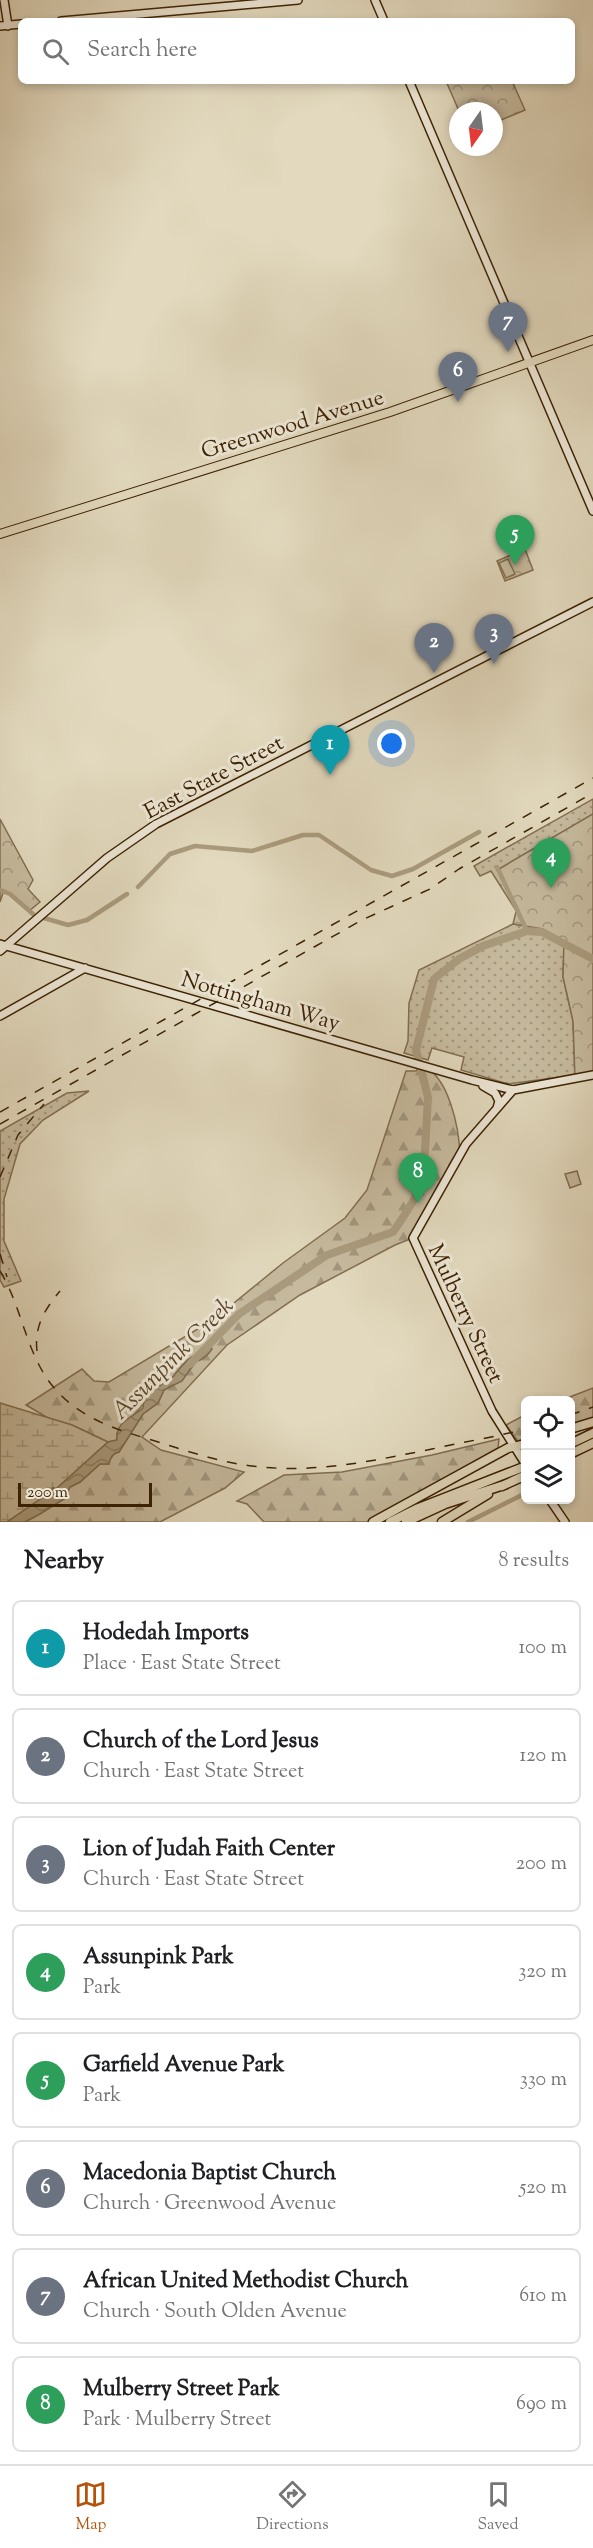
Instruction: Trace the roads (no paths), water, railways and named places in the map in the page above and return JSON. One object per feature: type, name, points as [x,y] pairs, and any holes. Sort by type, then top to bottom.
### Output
[{"type":"highway","points":[[575,1427],[593,1422]]},
{"type":"highway","points":[[575,1442],[593,1433]]},
{"type":"highway","points":[[575,1452],[593,1443]]},
{"type":"highway","points":[[373,1522],[504,1450],[521,1445]]},
{"type":"highway","points":[[396,1521],[416,1509],[521,1471]]},
{"type":"highway","points":[[442,1522],[521,1472]]},
{"type":"highway","points":[[396,1521],[504,1485]]},
{"type":"main road","name":"Greenwood Avenue","points":[[0,534],[390,412],[593,340]]},
{"type":"street","points":[[4,0],[4,26]]},
{"type":"street","points":[[95,18],[298,0]]},
{"type":"street","points":[[375,0],[383,18]]},
{"type":"street","points":[[411,84],[593,510]]},
{"type":"street","name":"East State Street","points":[[2,947],[107,858],[156,824],[593,602]]},
{"type":"street","name":"Nottingham Way","points":[[2,947],[85,968],[513,1090]]},
{"type":"street","points":[[0,1016],[85,968]]},
{"type":"street","points":[[513,1090],[593,1075]]},
{"type":"street","points":[[472,1080],[495,1093],[499,1101],[496,1111]]},
{"type":"street","name":"Mulberry Street","points":[[513,1090],[466,1144],[413,1238],[492,1411],[521,1464]]},
{"type":"street","points":[[553,1504],[565,1522]]},
{"type":"water","points":[[210,1346],[212,1349],[209,1353],[196,1361],[182,1381],[164,1390],[158,1403],[143,1414],[119,1452],[112,1456],[109,1464],[100,1464],[80,1482],[70,1487],[64,1499],[40,1514],[25,1522],[7,1522],[53,1488],[56,1489],[108,1442],[117,1440],[119,1428],[143,1408],[144,1400],[155,1386],[160,1386],[165,1381],[169,1382],[186,1361]]},
{"type":"waterway","points":[[138,887],[170,854],[195,846],[252,851],[303,835],[319,835],[371,870],[392,876],[413,869],[479,832]]},
{"type":"waterway","points":[[497,867],[527,931]]},
{"type":"waterway","points":[[0,890],[10,894],[33,914]]},
{"type":"waterway","points":[[44,918],[68,925],[87,920],[127,894]]},
{"type":"waterway","name":"Assunpink Creek","points":[[190,1364],[239,1314],[327,1255],[393,1232],[402,1219],[415,1198],[425,1152],[428,1097],[416,1050],[434,979],[459,959],[483,946],[527,931],[542,932],[593,959]]},
{"type":"waterway","points":[[468,1522],[521,1496]]},
{"type":"railway","points":[[0,1112],[593,778]]},
{"type":"railway","points":[[0,1124],[362,920],[430,889],[459,869],[593,793]]},
{"type":"railway","points":[[0,1177],[18,1135],[44,1104]]},
{"type":"railway","points":[[0,1254],[7,1277]]},
{"type":"railway","points":[[0,1271],[8,1285],[38,1363],[56,1390],[89,1416],[128,1433],[227,1462],[275,1468],[298,1468],[343,1465],[387,1458],[521,1430]]},
{"type":"railway","points":[[37,1351],[37,1334],[42,1318],[60,1291]]},
{"type":"railway","points":[[575,1413],[593,1407]]},
{"type":"place","name":"African United Methodist Church","points":[[508,352]]},
{"type":"place","name":"Macedonia Baptist Church","points":[[458,402]]},
{"type":"place","name":"Garfield Avenue Park","points":[[515,565]]},
{"type":"place","name":"Lion of Judah Faith Center","points":[[494,664]]},
{"type":"place","name":"Church of the Lord Jesus","points":[[434,673]]},
{"type":"place","name":"Hodedah Imports","points":[[330,775]]},
{"type":"place","name":"Assunpink Park","points":[[551,888]]},
{"type":"place","name":"Mulberry Street Park","points":[[418,1203]]}]
